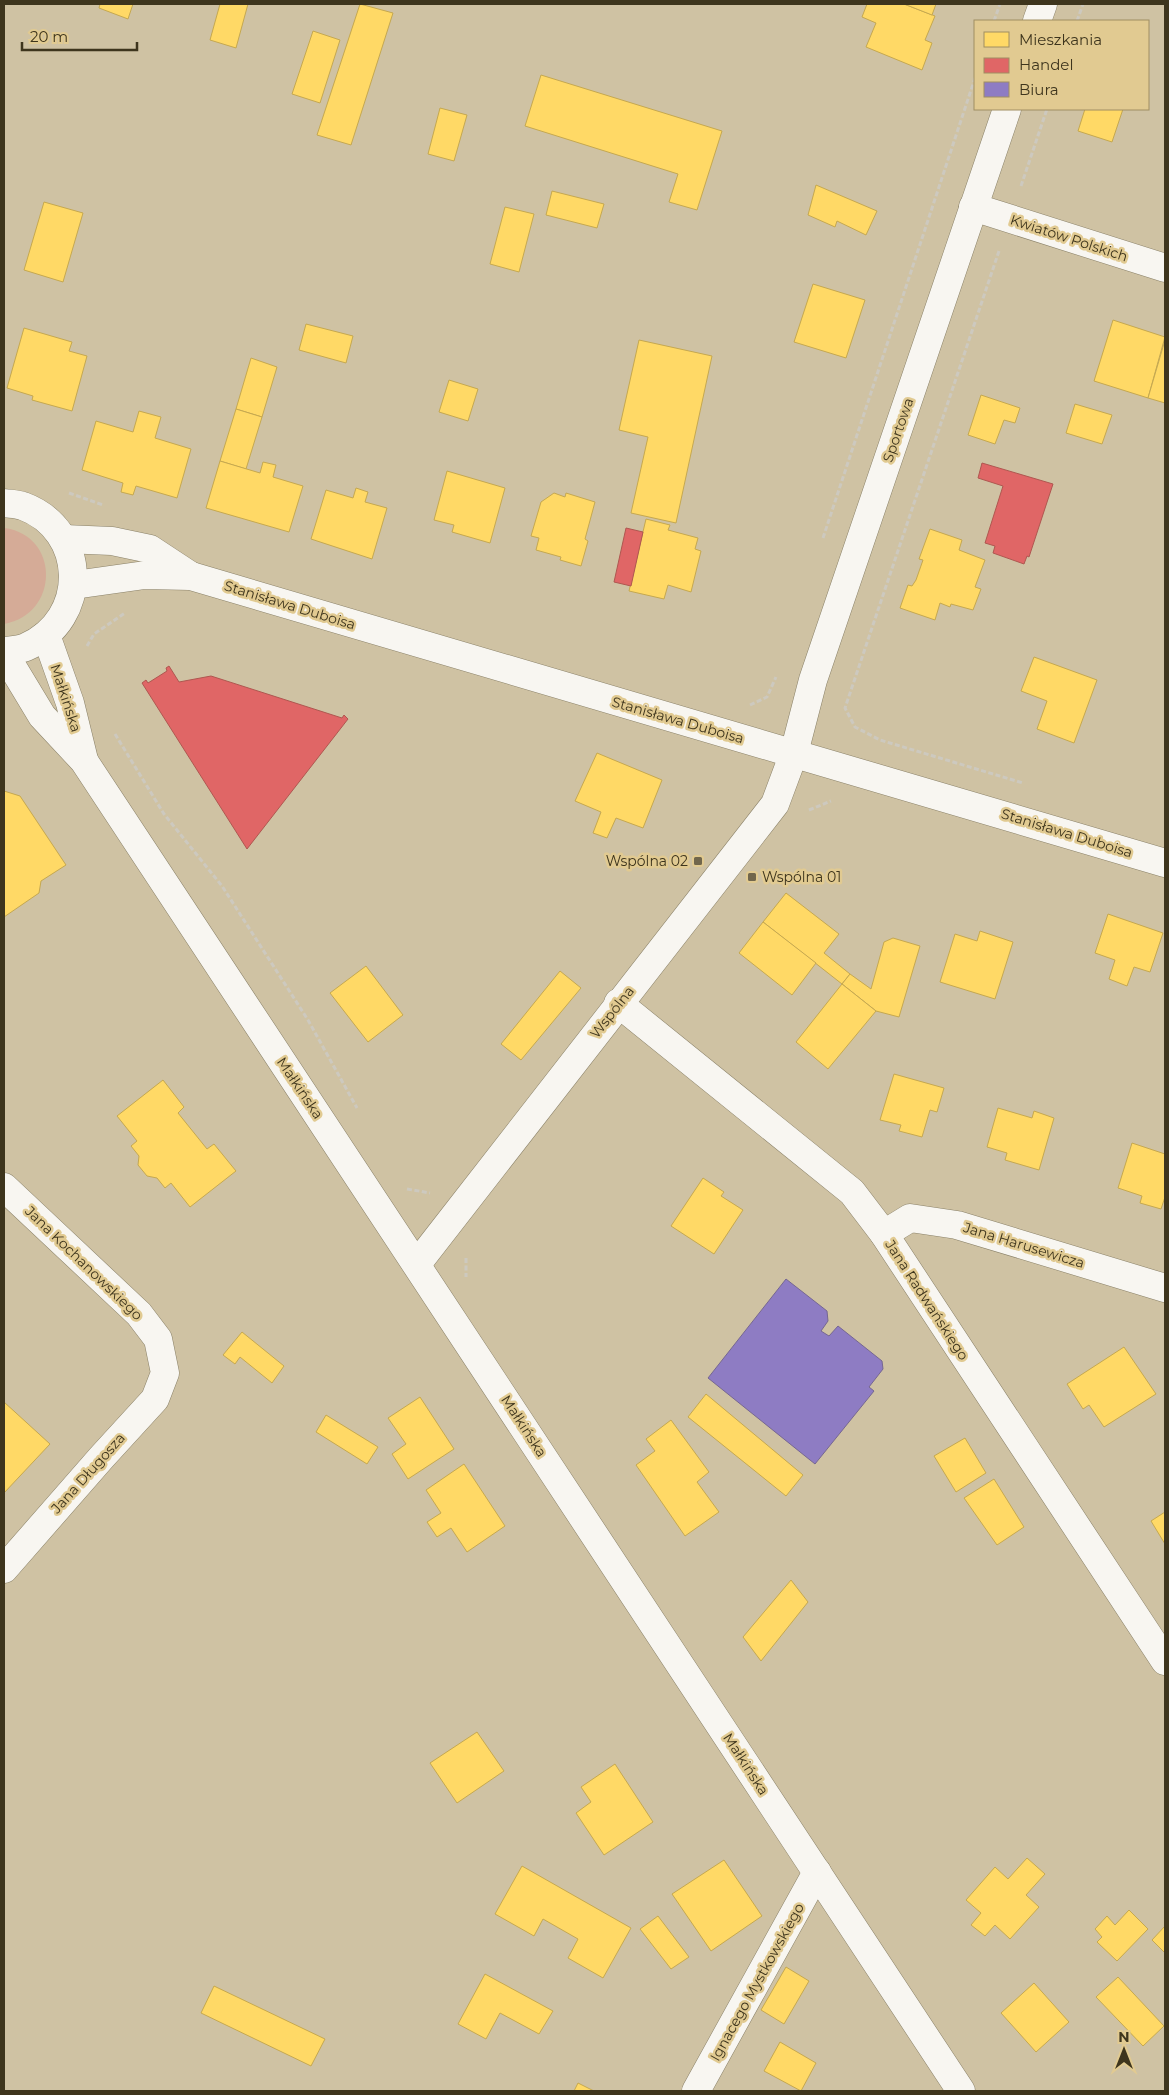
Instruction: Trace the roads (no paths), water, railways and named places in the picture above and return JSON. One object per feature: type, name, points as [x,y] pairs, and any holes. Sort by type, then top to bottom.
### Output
[{"type":"street","points":[[1037,20],[1043,4]]},
{"type":"street","name":"Sportowa","points":[[794,753],[813,680],[1007,110]]},
{"type":"street","name":"Kwiatów Polskich","points":[[973,207],[1165,268]]},
{"type":"street","points":[[4,504],[22,506],[46,518],[64,539],[72,561],[74,585],[69,604],[60,621],[46,635],[26,647],[4,652]]},
{"type":"street","name":"Stanisława Duboisa","points":[[64,539],[112,541],[150,549],[191,576]]},
{"type":"street","name":"Stanisława Duboisa","points":[[74,585],[145,575],[191,576],[1165,863]]},
{"type":"street","name":"Małkińska","points":[[46,635],[70,703],[84,761]]},
{"type":"street","name":"Małkińska","points":[[4,652],[42,716],[84,761],[961,2091]]},
{"type":"street","name":"Wspólna","points":[[417,1264],[618,1003],[775,804],[794,753]]},
{"type":"street","name":"Jana Radwańskiego","points":[[618,1003],[852,1192],[884,1234],[1165,1661]]},
{"type":"street","name":"Jana Kochanowskiego","points":[[4,1187],[139,1314],[158,1340],[165,1373]]},
{"type":"street","name":"Jana Harusewicza","points":[[884,1234],[910,1218],[957,1225],[1165,1288]]},
{"type":"street","name":"Jana Długosza","points":[[4,1569],[155,1399],[165,1373]]},
{"type":"street","name":"Ignacego Mystkowskiego","points":[[696,2091],[817,1872]]},
{"type":"place","name":"Wspólna 02","points":[[698,861]]},
{"type":"place","name":"Wspólna 01","points":[[752,877]]}]
